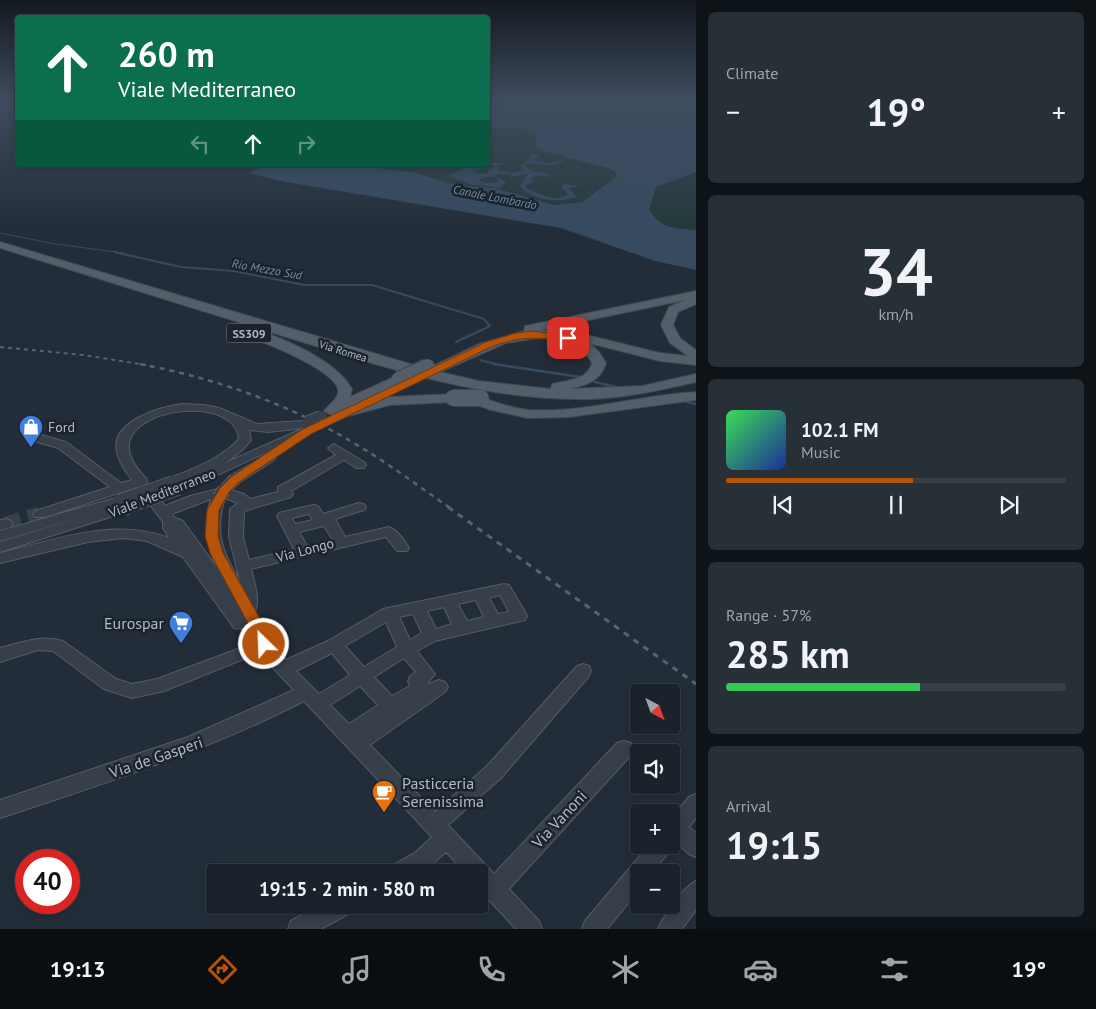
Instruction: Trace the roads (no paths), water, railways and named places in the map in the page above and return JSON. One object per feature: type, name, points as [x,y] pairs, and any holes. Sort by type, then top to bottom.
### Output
[{"type":"main road","name":"Via Romea","points":[[0,245],[393,366],[438,378],[564,394],[618,393],[661,387],[696,379]]},
{"type":"main road","name":"SS309","points":[[119,282],[277,344],[326,368],[345,387],[342,400],[320,421]]},
{"type":"main road","name":"SS309","points":[[320,421],[479,342],[523,330],[696,294]]},
{"type":"main road","points":[[692,355],[676,334],[674,319],[684,308],[696,301]]},
{"type":"main road","points":[[268,327],[365,366],[508,411],[529,414],[554,413],[696,396]]},
{"type":"main road","name":"SS309","points":[[523,330],[552,332],[660,356],[692,355]]},
{"type":"main road","name":"SS309","points":[[430,368],[503,339],[532,334],[549,335],[576,342],[593,353],[599,363],[594,374],[571,385],[554,388],[492,386]]},
{"type":"main road","points":[[667,392],[696,379]]},
{"type":"main road","points":[[320,421],[389,401],[452,398],[597,400],[648,396],[696,387]]},
{"type":"street","points":[[257,641],[178,524],[167,516],[130,468],[124,456],[123,443],[130,430],[144,419],[165,411],[194,408],[215,410],[259,428],[320,421]]},
{"type":"street","points":[[214,465],[235,451],[245,440],[244,430],[238,421]]},
{"type":"street","points":[[257,641],[247,607],[216,553],[211,536],[211,522],[221,494],[235,480],[320,421]]},
{"type":"street","name":"Viale Mediterraneo","points":[[176,485],[214,465],[320,421]]},
{"type":"street","name":"Viale Mediterraneo","points":[[2,528],[176,485],[320,421]]},
{"type":"street","points":[[34,437],[62,445],[120,499]]},
{"type":"street","points":[[298,513],[283,490],[339,451],[360,465]]},
{"type":"street","points":[[40,514],[120,499],[140,480]]},
{"type":"street","points":[[247,607],[250,593],[236,537],[237,509],[248,504],[286,494]]},
{"type":"street","points":[[167,516],[206,495],[232,495],[244,499],[248,504]]},
{"type":"street","name":"Viale Mediterraneo","points":[[0,547],[120,499]]},
{"type":"street","points":[[291,530],[325,521],[326,517],[359,507]]},
{"type":"street","points":[[302,551],[284,516],[313,509],[340,541]]},
{"type":"street","points":[[167,516],[170,528],[216,594],[257,641],[470,864]]},
{"type":"street","name":"Via Longo","points":[[243,566],[340,541],[388,532],[402,548]]},
{"type":"street","points":[[0,558],[85,540],[127,534],[154,537],[188,554]]},
{"type":"street","points":[[216,553],[226,560],[243,566]]},
{"type":"street","name":"Via de Gasperi","points":[[0,809],[170,754],[312,698],[362,676],[431,636],[519,616],[504,589],[480,594]]},
{"type":"street","points":[[284,669],[334,645],[389,613],[480,594],[494,621]]},
{"type":"street","points":[[450,600],[462,628]]},
{"type":"street","points":[[418,607],[431,636]]},
{"type":"street","points":[[352,740],[390,706],[422,687],[416,681],[427,674],[406,649],[389,613]]},
{"type":"street","points":[[0,654],[38,644],[57,645],[110,684],[132,691],[158,686],[257,641]]},
{"type":"street","points":[[334,645],[390,706]]},
{"type":"street","points":[[414,864],[423,859],[440,832],[583,671]]},
{"type":"street","points":[[352,740],[439,686]]},
{"type":"street","name":"Via Vanoni","points":[[495,889],[624,749]]},
{"type":"street","points":[[680,822],[696,803]]},
{"type":"street","points":[[680,835],[696,847]]},
{"type":"street","points":[[646,864],[655,854]]},
{"type":"street","points":[[488,882],[531,929]]},
{"type":"street","points":[[593,929],[630,884]]},
{"type":"street","points":[[669,929],[696,892]]},
{"type":"street","points":[[299,929],[326,914]]},
{"type":"water","name":"Canale Lombardo","points":[[536,141],[696,141],[696,172],[656,187],[649,210],[664,224],[675,228],[696,230],[696,270],[655,261],[561,228],[286,182],[249,173],[259,168],[252,167],[372,167],[416,173],[459,186],[495,188],[554,205],[582,202],[617,176],[614,171],[607,168],[540,150],[536,146]]},
{"type":"water","points":[[530,154],[539,155],[533,161],[547,163],[564,160],[551,165],[525,165],[532,172],[544,172],[552,177],[536,175],[532,178],[533,182],[525,185],[526,188],[558,198],[568,194],[561,187],[564,184],[581,186],[569,188],[577,197],[554,200],[531,195],[520,186],[528,174],[510,177],[511,174],[495,174],[498,176],[486,177],[479,181],[487,183],[499,182],[496,178],[506,181],[500,188],[469,184],[448,176],[467,167],[485,169],[474,170],[479,172],[471,173],[487,174],[489,172],[487,171],[496,167],[490,163],[509,163],[497,165],[498,171],[511,173],[524,170],[520,166],[531,158]]},
{"type":"waterway","name":"Rio Mezzo Sud","points":[[0,233],[55,244],[124,253]]},
{"type":"waterway","name":"Rio Mezzo Sud","points":[[114,252],[181,267],[234,271],[304,285],[372,285],[484,319],[490,326],[456,342]]},
{"type":"waterway","name":"Rio Mezzo Sud","points":[[480,360],[497,364]]},
{"type":"waterway","name":"Rio Mezzo Sud","points":[[497,364],[580,377]]},
{"type":"waterway","name":"Rio Mezzo Sud","points":[[595,382],[616,387]]},
{"type":"waterway","name":"Rio Mezzo Sud","points":[[687,402],[696,404]]},
{"type":"tunnel","points":[[6,524],[40,514]]},
{"type":"railway","points":[[0,347],[83,355],[141,364]]},
{"type":"railway","points":[[141,364],[146,365]]},
{"type":"railway","points":[[141,364],[227,386],[310,419],[373,455],[450,508]]},
{"type":"railway","points":[[448,507],[696,684]]},
{"type":"place","name":"Ford","points":[[31,448]]},
{"type":"place","name":"Eurospar","points":[[181,644]]},
{"type":"place","name":"Pasticceria Serenissima","points":[[384,813]]}]
